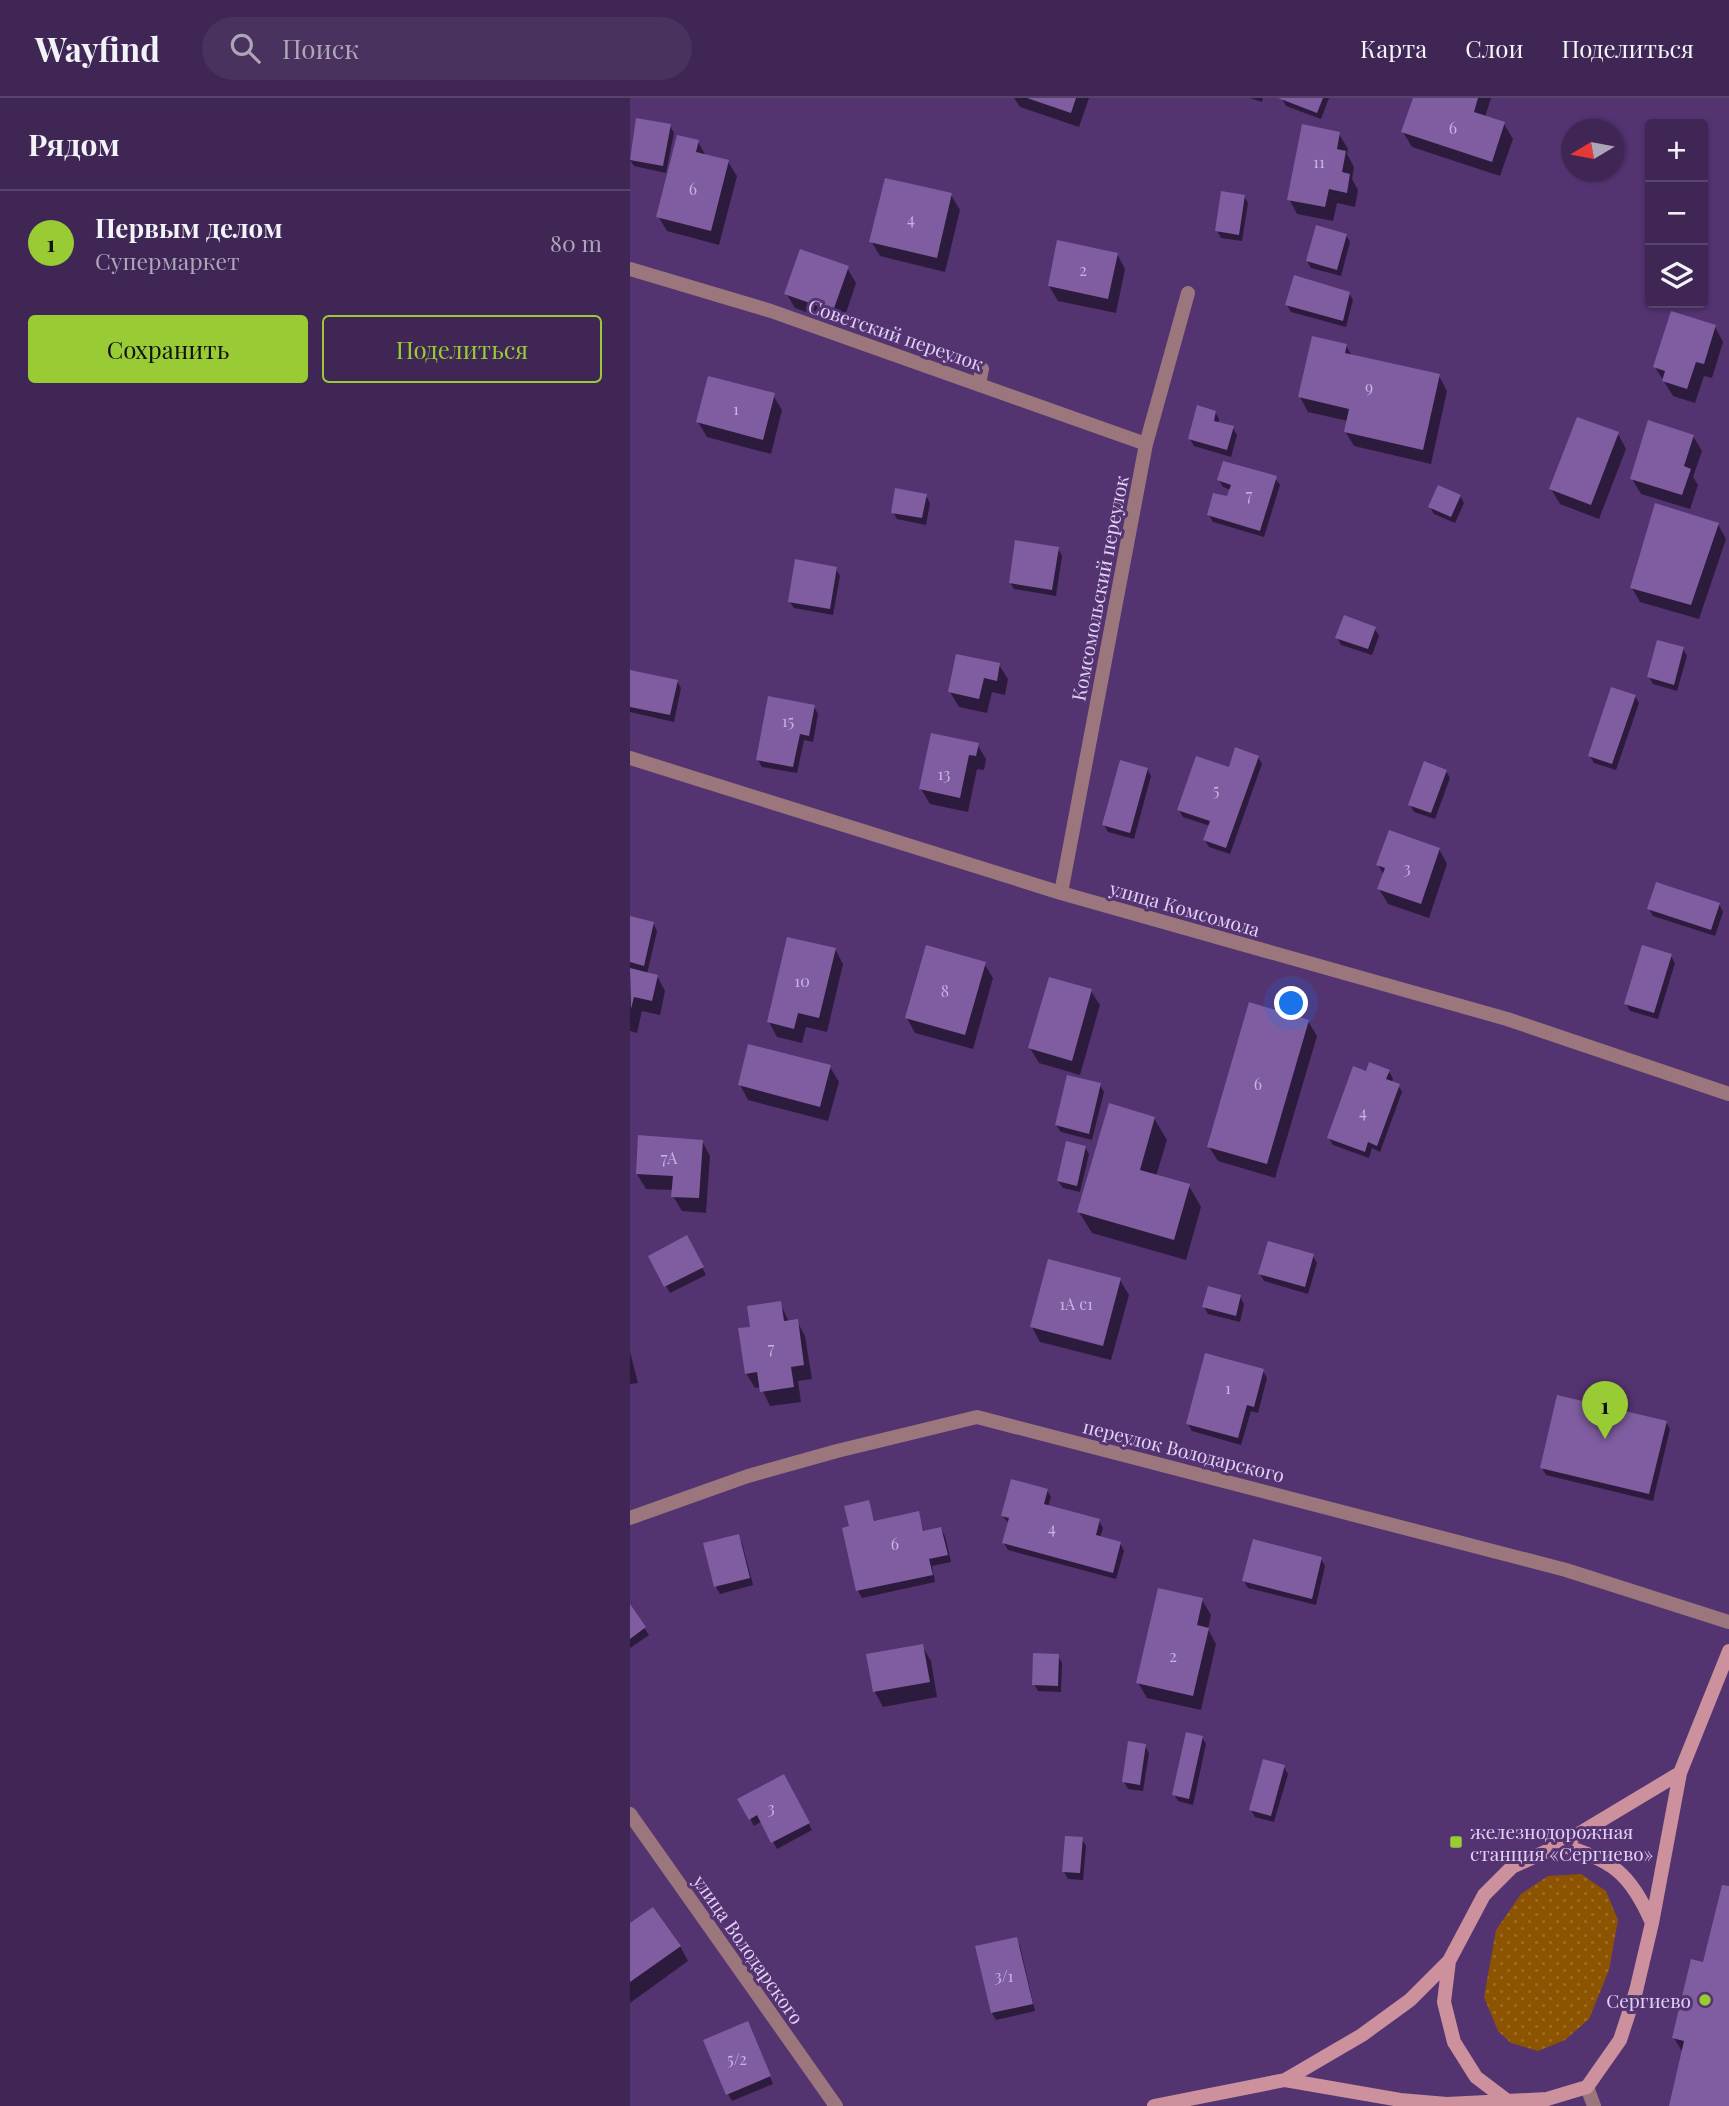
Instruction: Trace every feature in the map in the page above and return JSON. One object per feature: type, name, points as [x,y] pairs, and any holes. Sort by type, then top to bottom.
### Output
[{"type":"street","name":"Советский переулок","points":[[630,269],[771,311],[1146,444]]},
{"type":"street","name":"Комсомольский переулок","points":[[1061,892],[1146,444],[1188,293]]},
{"type":"street","points":[[979,384],[982,369]]},
{"type":"street","name":"улица Комсомола","points":[[630,758],[1061,892],[1507,1019],[1729,1094]]},
{"type":"street","name":"переулок Володарского","points":[[630,1518],[748,1476],[977,1417],[1566,1570],[1729,1622]]},
{"type":"street","points":[[1285,2080],[1400,2100],[1447,2104],[1547,2099],[1587,2087],[1620,2040],[1636,1991],[1653,1923],[1680,1773],[1729,1651]]},
{"type":"street","points":[[1154,2106],[1285,2080],[1362,2035],[1410,2000],[1448,1961],[1484,1895],[1512,1867],[1560,1845],[1680,1773]]},
{"type":"street","name":"улица Володарского","points":[[630,1814],[836,2106]]},
{"type":"street","points":[[1560,1845],[1591,1853],[1618,1870],[1639,1894],[1653,1923]]},
{"type":"street","points":[[1448,1961],[1444,2002],[1454,2042],[1475,2077],[1509,2102]]},
{"type":"street","points":[[1587,2087],[1594,2106]]},
{"type":"shaded area","points":[[1581,1874],[1606,1891],[1618,1920],[1609,1970],[1589,2019],[1565,2040],[1538,2051],[1511,2043],[1498,2031],[1484,1997],[1496,1930],[1521,1894],[1548,1876]]},
{"type":"building","points":[[1027,98],[1076,98],[1071,113]]},
{"type":"building","points":[[1278,98],[1323,98],[1317,113]]},
{"type":"building","points":[[1413,98],[1478,98],[1474,112],[1505,122],[1492,162],[1401,132]]},
{"type":"building","points":[[636,118],[671,124],[663,166],[630,160]]},
{"type":"building","points":[[1302,124],[1340,132],[1337,149],[1346,151],[1342,172],[1350,174],[1347,193],[1329,189],[1325,207],[1287,200]]},
{"type":"building","points":[[677,135],[699,140],[696,152],[729,160],[711,231],[656,217]]},
{"type":"building","points":[[885,178],[952,193],[937,258],[869,242]]},
{"type":"building","points":[[1221,191],[1245,195],[1239,235],[1215,231]]},
{"type":"building","points":[[1316,225],[1347,234],[1337,270],[1306,261]]},
{"type":"building","points":[[1057,240],[1118,253],[1108,299],[1048,286]]},
{"type":"building","points":[[800,249],[849,266],[833,311],[784,294]]},
{"type":"building","points":[[1294,275],[1350,292],[1343,321],[1285,305]]},
{"type":"building","points":[[1671,311],[1716,325],[1704,364],[1696,362],[1687,389],[1662,381],[1665,371],[1653,367]]},
{"type":"building","points":[[1312,336],[1347,344],[1345,353],[1440,374],[1423,450],[1344,432],[1349,409],[1298,397]]},
{"type":"building","points":[[708,376],[775,393],[763,440],[696,422]]},
{"type":"building","points":[[1197,405],[1216,411],[1214,421],[1234,426],[1227,450],[1188,439]]},
{"type":"building","points":[[1577,417],[1619,432],[1591,505],[1549,489]]},
{"type":"building","points":[[1648,420],[1694,435],[1684,466],[1691,469],[1682,495],[1630,479]]},
{"type":"building","points":[[1223,461],[1277,476],[1260,531],[1207,515],[1213,493],[1227,496],[1231,485],[1217,480]]},
{"type":"building","points":[[1438,485],[1461,495],[1451,517],[1428,507]]},
{"type":"building","points":[[895,488],[927,494],[922,518],[891,513]]},
{"type":"building","points":[[1655,503],[1719,523],[1691,605],[1630,588]]},
{"type":"building","points":[[1015,540],[1059,547],[1052,590],[1009,583]]},
{"type":"building","points":[[795,559],[837,567],[830,609],[788,602]]},
{"type":"building","points":[[1344,615],[1376,627],[1368,649],[1335,638]]},
{"type":"building","points":[[1657,640],[1684,647],[1674,685],[1647,677]]},
{"type":"building","points":[[956,654],[1000,663],[997,681],[984,678],[979,699],[948,692]]},
{"type":"building","points":[[630,670],[678,680],[670,715],[630,707]]},
{"type":"building","points":[[1611,687],[1636,695],[1612,764],[1588,756]]},
{"type":"building","points":[[768,696],[815,705],[809,736],[800,734],[793,767],[756,760]]},
{"type":"building","points":[[931,733],[979,743],[976,756],[969,755],[960,798],[919,789]]},
{"type":"building","points":[[1235,747],[1259,756],[1226,848],[1203,840],[1210,821],[1177,810],[1196,756],[1229,767]]},
{"type":"building","points":[[1120,760],[1148,768],[1130,833],[1102,825]]},
{"type":"building","points":[[1424,761],[1447,770],[1431,813],[1408,805]]},
{"type":"building","points":[[1389,830],[1440,848],[1421,904],[1377,889],[1385,868],[1376,865]]},
{"type":"building","points":[[1656,882],[1720,903],[1711,930],[1647,909]]},
{"type":"building","points":[[630,916],[654,922],[644,966],[630,962]]},
{"type":"building","points":[[787,937],[836,948],[819,1018],[798,1013],[794,1029],[767,1022]]},
{"type":"building","points":[[926,945],[986,962],[965,1035],[905,1018]]},
{"type":"building","points":[[1642,945],[1672,954],[1654,1013],[1624,1004]]},
{"type":"building","points":[[630,968],[658,975],[652,1001],[634,997],[631,1009]]},
{"type":"building","points":[[1049,977],[1092,989],[1072,1061],[1028,1048]]},
{"type":"building","points":[[1249,1002],[1309,1020],[1267,1164],[1207,1147]]},
{"type":"building","points":[[748,1044],[831,1065],[820,1107],[738,1085]]},
{"type":"building","points":[[1369,1062],[1390,1070],[1386,1079],[1400,1084],[1377,1146],[1368,1142],[1365,1152],[1327,1138],[1353,1066],[1366,1071]]},
{"type":"building","points":[[1067,1075],[1101,1083],[1089,1134],[1055,1125]]},
{"type":"building","points":[[1109,1103],[1155,1117],[1140,1170],[1190,1184],[1174,1240],[1077,1212]]},
{"type":"building","points":[[638,1135],[703,1140],[699,1198],[671,1197],[673,1176],[636,1174]]},
{"type":"building","points":[[1066,1141],[1086,1146],[1077,1186],[1057,1181]]},
{"type":"building","points":[[687,1235],[704,1267],[664,1287],[648,1256]]},
{"type":"building","points":[[1268,1241],[1314,1254],[1305,1287],[1258,1274]]},
{"type":"building","points":[[1048,1259],[1121,1278],[1103,1346],[1030,1327]]},
{"type":"building","points":[[1208,1286],[1241,1295],[1236,1316],[1202,1307]]},
{"type":"building","points":[[781,1301],[784,1321],[798,1319],[804,1365],[791,1367],[794,1387],[760,1392],[757,1372],[745,1374],[738,1328],[750,1327],[747,1306]]},
{"type":"building","points":[[1205,1353],[1264,1369],[1254,1407],[1247,1405],[1238,1438],[1186,1424]]},
{"type":"building","points":[[1557,1395],[1667,1421],[1649,1494],[1540,1468]]},
{"type":"building","points":[[1011,1479],[1048,1489],[1044,1504],[1100,1519],[1096,1535],[1121,1542],[1113,1573],[1002,1543],[1009,1518],[1001,1516]]},
{"type":"building","points":[[869,1500],[874,1521],[919,1511],[923,1531],[941,1527],[948,1555],[929,1559],[933,1575],[856,1591],[842,1528],[849,1526],[844,1506]]},
{"type":"building","points":[[739,1534],[750,1578],[714,1587],[703,1543]]},
{"type":"building","points":[[1253,1539],[1322,1557],[1312,1599],[1242,1581]]},
{"type":"building","points":[[1158,1588],[1203,1598],[1197,1625],[1209,1628],[1193,1696],[1136,1683]]},
{"type":"building","points":[[630,1604],[646,1627],[630,1639]]},
{"type":"building","points":[[923,1644],[930,1682],[873,1692],[866,1654]]},
{"type":"building","points":[[1033,1653],[1059,1654],[1058,1686],[1032,1685]]},
{"type":"building","points":[[1186,1732],[1203,1736],[1189,1799],[1172,1795]]},
{"type":"building","points":[[1128,1741],[1146,1744],[1140,1785],[1122,1782]]},
{"type":"building","points":[[1263,1759],[1285,1765],[1271,1816],[1249,1810]]},
{"type":"building","points":[[784,1774],[810,1823],[771,1843],[757,1815],[749,1820],[737,1799]]},
{"type":"building","points":[[1065,1836],[1083,1837],[1080,1873],[1062,1872]]},
{"type":"building","name":"Сергиево","points":[[1722,1885],[1729,1886],[1729,2106],[1669,2106],[1684,2041],[1672,2038],[1691,1959],[1703,1962]]},
{"type":"building","points":[[653,1907],[681,1946],[630,1982],[630,1923]]},
{"type":"building","points":[[1017,1937],[1033,2004],[991,2013],[975,1946]]},
{"type":"building","points":[[748,2021],[771,2076],[726,2095],[703,2040]]},
{"type":"place","name":"Первым делом","points":[[1605,1439]]},
{"type":"place","name":"железнодорожная станция «Сергиево»","points":[[1456,1842]]},
{"type":"place","name":"Сергиево","points":[[1705,2000]]}]
